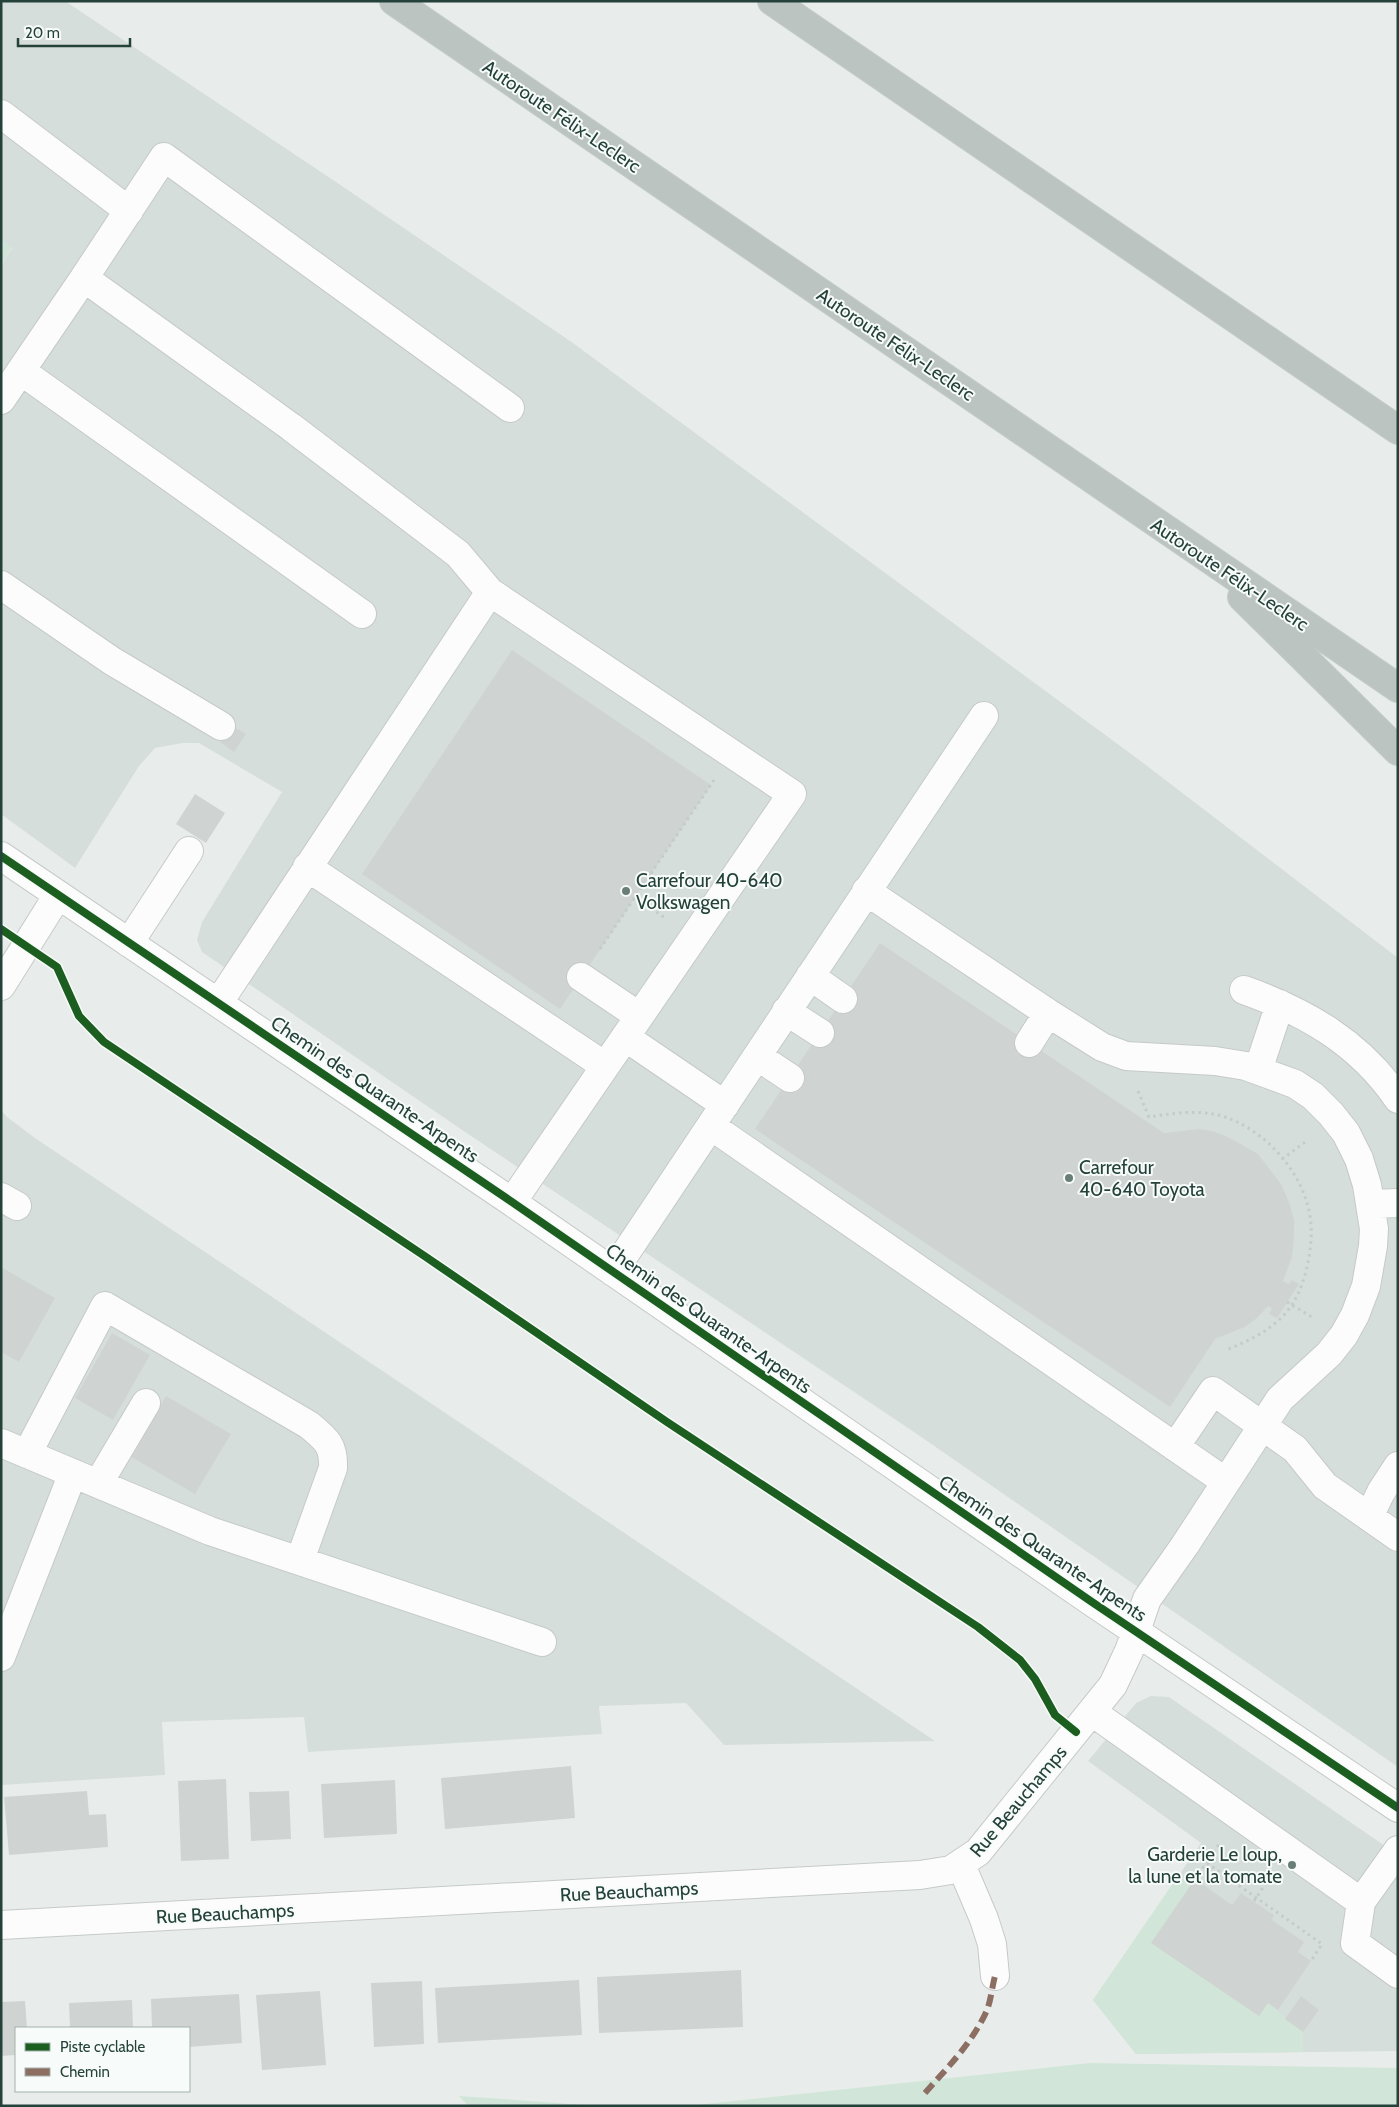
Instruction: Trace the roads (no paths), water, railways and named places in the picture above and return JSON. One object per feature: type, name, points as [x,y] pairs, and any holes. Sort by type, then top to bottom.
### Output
[{"type":"highway","name":"Autoroute Félix-Leclerc","points":[[394,1],[1398,688]]},
{"type":"highway","points":[[772,1],[1398,430]]},
{"type":"highway","points":[[1191,547],[1398,751]]},
{"type":"street","points":[[1,114],[129,211]]},
{"type":"street","points":[[1,400],[164,157],[510,408]]},
{"type":"street","points":[[84,278],[291,427],[458,554],[490,592],[792,794],[512,1202]]},
{"type":"street","points":[[21,371],[362,614]]},
{"type":"street","points":[[1,585],[112,661],[221,726]]},
{"type":"street","points":[[218,1002],[490,592]]},
{"type":"street","points":[[613,1272],[984,716]]},
{"type":"street","points":[[129,943],[189,851]]},
{"type":"street","name":"Chemin des Quarante-Arpents","points":[[1,856],[512,1202],[1136,1631],[1398,1808]]},
{"type":"street","points":[[307,867],[605,1066]]},
{"type":"street","name":"Rue Beauchamps","points":[[1,1925],[894,1878],[940,1873],[961,1865],[984,1845],[1113,1685],[1136,1631],[1147,1599],[1280,1399],[1329,1354],[1344,1335],[1355,1315],[1366,1286],[1374,1246],[1370,1204],[1367,1185],[1359,1159],[1346,1133],[1332,1114],[1313,1096],[1295,1084],[1258,1070],[1215,1061],[1126,1056],[1089,1040],[866,891]]},
{"type":"street","points":[[1,986],[58,895]]},
{"type":"street","points":[[588,966],[632,1027],[718,1115],[1226,1482]]},
{"type":"street","points":[[810,976],[843,999]]},
{"type":"street","points":[[1244,990],[1309,1018],[1346,1042],[1378,1073],[1398,1099]]},
{"type":"street","points":[[1258,1070],[1280,1004]]},
{"type":"street","points":[[786,1011],[820,1033]]},
{"type":"street","points":[[1029,1043],[1048,1013]]},
{"type":"street","points":[[757,1056],[790,1078]]},
{"type":"street","points":[[1370,1204],[1398,1203]]},
{"type":"street","points":[[27,1454],[105,1306],[309,1425],[325,1438],[334,1453],[334,1468],[300,1560]]},
{"type":"street","points":[[1175,1447],[1213,1391],[1295,1450],[1325,1486],[1398,1538]]},
{"type":"street","points":[[98,1484],[146,1403]]},
{"type":"street","points":[[1,1443],[210,1531],[542,1642]]},
{"type":"street","points":[[1369,1517],[1381,1492],[1398,1466]]},
{"type":"street","points":[[1,1657],[73,1473]]},
{"type":"street","points":[[1092,1712],[1362,1902]]},
{"type":"street","points":[[1398,1850],[1362,1902],[1355,1943],[1398,1974]]},
{"type":"street","points":[[961,1865],[984,1919],[992,1944],[994,1976]]},
{"type":"place","name":"Carrefour 40-640 Volkswagen","points":[[626,891]]},
{"type":"place","name":"Carrefour 40-640 Toyota","points":[[1069,1178]]},
{"type":"place","name":"Garderie Le loup, la lune et la tomate","points":[[1292,1865]]}]
